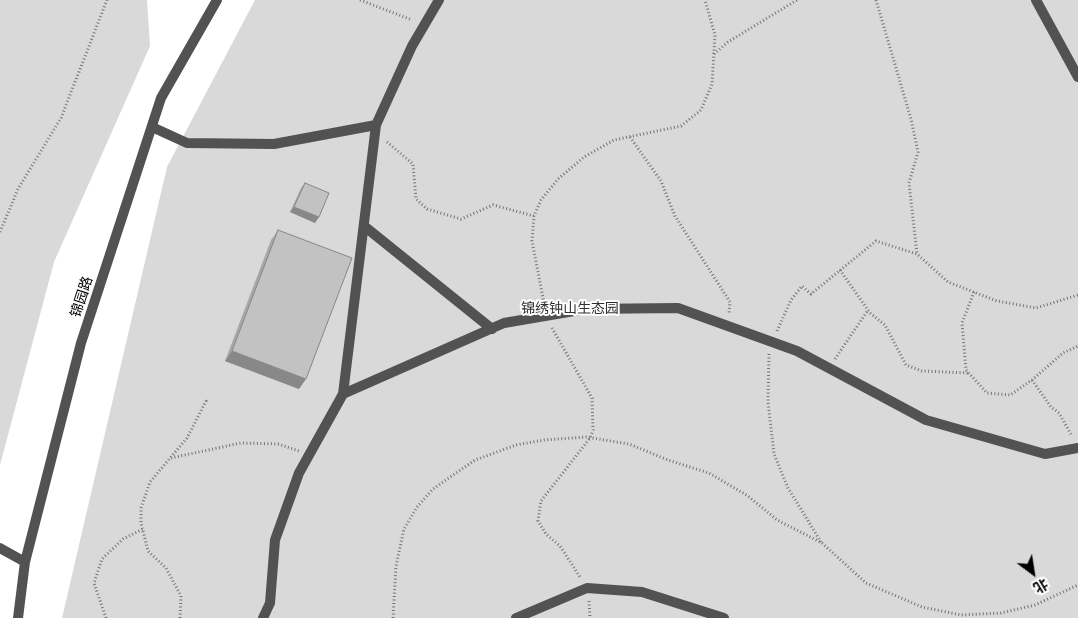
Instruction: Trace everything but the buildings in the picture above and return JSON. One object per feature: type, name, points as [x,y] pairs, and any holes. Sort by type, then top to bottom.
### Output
[{"type":"street","name":"锦园路","points":[[18,618],[25,562],[81,343],[161,98],[217,0]]},
{"type":"street","points":[[263,618],[270,603],[275,540],[299,473],[343,394],[376,128],[424,25],[439,0]]},
{"type":"street","points":[[1036,0],[1078,77]]},
{"type":"street","points":[[152,127],[187,143],[274,144],[376,128]]},
{"type":"street","points":[[364,226],[492,329]]},
{"type":"street","points":[[343,394],[504,323],[586,308],[678,308],[796,351],[926,420],[1045,454],[1078,448]]},
{"type":"street","points":[[0,548],[25,562]]},
{"type":"street","points":[[516,618],[587,588],[642,592],[724,618]]},
{"type":"path","points":[[0,232],[18,189],[61,118],[107,0]]},
{"type":"path","points":[[360,0],[424,25]]},
{"type":"path","points":[[714,54],[728,42],[797,0]]},
{"type":"path","points":[[876,0],[911,119],[918,152],[909,183],[917,254]]},
{"type":"path","points":[[376,128],[412,164],[416,199],[427,210],[461,219],[493,205],[534,216]]},
{"type":"path","points":[[630,137],[661,181],[675,216],[730,302],[728,326]]},
{"type":"path","points":[[822,543],[788,488],[774,454],[768,402],[769,351],[790,300],[802,286],[811,294],[876,242],[917,254],[948,282],[997,301],[1036,308],[1078,295]]},
{"type":"path","points":[[840,270],[868,310],[885,325],[906,365],[922,371],[969,373]]},
{"type":"path","points":[[974,292],[962,322],[966,370],[988,393],[1010,395],[1032,380],[1064,353],[1078,346]]},
{"type":"path","points":[[828,368],[868,310]]},
{"type":"path","points":[[1032,380],[1051,407],[1059,413],[1078,448]]},
{"type":"path","points":[[180,618],[180,596],[166,568],[148,551],[141,508],[150,482],[187,438],[206,401],[204,399]]},
{"type":"path","points":[[393,618],[396,566],[404,530],[423,501],[434,489],[475,460],[516,445],[544,440],[586,438],[629,444],[668,460],[709,473],[748,496],[778,520],[822,543],[866,583],[922,607],[961,615],[1001,613],[1035,606],[1078,585]]},
{"type":"path","points":[[171,458],[242,443],[278,444],[309,454]]},
{"type":"path","points":[[106,618],[94,583],[102,559],[123,539],[143,529]]},
{"type":"green space","points":[[0,0],[147,0],[150,46],[54,262],[0,465]]},
{"type":"green space","name":"锦绣钟山生态园","points":[[255,0],[1078,0],[1078,618],[62,618],[167,167]]}]
